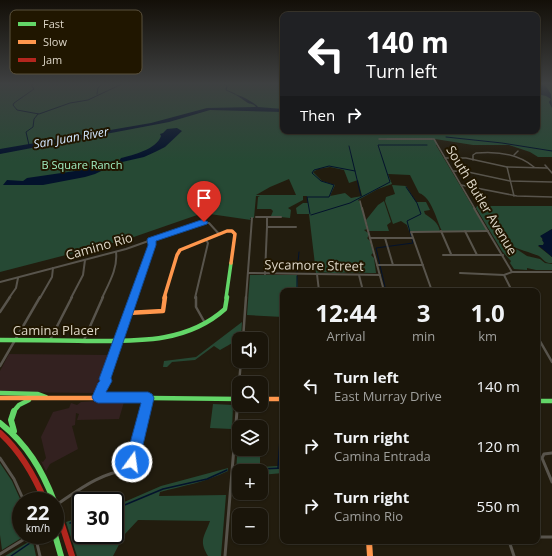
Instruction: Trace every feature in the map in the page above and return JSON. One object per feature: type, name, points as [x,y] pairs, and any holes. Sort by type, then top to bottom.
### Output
[{"type":"main road","name":"Camina Placer","points":[[0,340],[137,341],[169,337],[206,324],[217,318],[225,309],[226,305],[236,235],[230,230],[219,234]]},
{"type":"main road","points":[[128,313],[163,311],[164,299],[178,252],[184,247],[219,234]]},
{"type":"main road","points":[[0,393],[38,394],[46,397]]},
{"type":"main road","points":[[51,492],[37,462],[15,434],[10,422],[12,412],[21,403],[46,397],[232,399]]},
{"type":"main road","points":[[0,398],[36,399]]},
{"type":"main road","points":[[268,399],[280,399]]},
{"type":"main road","points":[[540,401],[552,401]]},
{"type":"main road","points":[[0,423],[15,434]]},
{"type":"main road","points":[[0,432],[18,451],[30,467],[41,492]]},
{"type":"main road","points":[[64,532],[72,556]]},
{"type":"main road","points":[[58,544],[61,556]]},
{"type":"main road","points":[[369,544],[370,556]]},
{"type":"street","name":"South Butler Avenue","points":[[379,139],[434,139],[512,272]]},
{"type":"street","points":[[514,156],[518,151]]},
{"type":"street","points":[[473,160],[474,154],[478,152],[503,153],[527,161],[535,168]]},
{"type":"street","points":[[445,158],[473,160],[508,167],[547,168]]},
{"type":"street","points":[[545,165],[552,173]]},
{"type":"street","points":[[508,167],[514,196]]},
{"type":"street","points":[[453,171],[468,172],[510,181],[552,182]]},
{"type":"street","points":[[461,185],[514,196],[552,197]]},
{"type":"street","points":[[360,201],[383,288]]},
{"type":"street","points":[[256,216],[281,217]]},
{"type":"street","points":[[265,274],[267,216]]},
{"type":"street","points":[[244,332],[252,218]]},
{"type":"street","name":"Camino Rio","points":[[0,282],[116,252],[204,222],[212,224],[219,234]]},
{"type":"street","points":[[267,227],[296,227]]},
{"type":"street","points":[[441,231],[452,255]]},
{"type":"street","points":[[465,231],[477,255]]},
{"type":"street","points":[[431,288],[411,232],[488,231]]},
{"type":"street","points":[[370,238],[413,238]]},
{"type":"street","points":[[385,238],[393,265]]},
{"type":"street","points":[[206,239],[208,243],[195,300],[196,308],[206,324]]},
{"type":"street","points":[[98,397],[102,386],[105,385],[105,379],[118,340],[152,245],[151,240]]},
{"type":"street","points":[[84,340],[115,268],[117,260],[116,252]]},
{"type":"street","points":[[443,256],[503,255]]},
{"type":"street","points":[[50,340],[83,275],[85,260]]},
{"type":"street","name":"Sycamore Street","points":[[377,265],[423,265]]},
{"type":"street","points":[[0,366],[52,277],[53,268]]},
{"type":"street","points":[[460,273],[504,275],[512,272],[552,272]]},
{"type":"street","name":"Sycamore Street","points":[[248,274],[380,275]]},
{"type":"street","points":[[317,274],[319,288]]},
{"type":"street","points":[[360,275],[362,288]]},
{"type":"street","name":"South Butler Avenue","points":[[504,275],[510,288]]},
{"type":"street","points":[[0,312],[16,288],[18,278]]},
{"type":"street","points":[[540,342],[552,362]]},
{"type":"street","points":[[127,480],[148,398]]},
{"type":"street","points":[[226,556],[237,412]]},
{"type":"street","points":[[552,453],[544,454],[542,458],[552,482]]},
{"type":"street","points":[[0,458],[10,472],[20,492]]},
{"type":"street","points":[[64,499],[101,476],[115,471],[130,470]]},
{"type":"street","points":[[540,537],[552,537]]},
{"type":"street","points":[[0,554],[18,544]]},
{"type":"street","points":[[37,544],[40,556]]},
{"type":"street","points":[[510,544],[514,556]]},
{"type":"shaded area","points":[[9,354],[111,355],[95,393],[0,392],[0,371]]},
{"type":"shaded area","points":[[81,402],[124,402],[119,419],[77,420],[79,414],[76,413],[75,425],[72,426],[78,449],[50,464],[46,471],[41,461],[43,462],[46,458],[41,437],[53,412],[69,408],[71,403],[77,405]]},
{"type":"green space","name":"B Square Ranch","points":[[0,109],[280,109],[280,134],[540,134],[540,109],[552,109],[552,157],[538,157],[530,152],[509,145],[473,145],[435,139],[436,145],[487,231],[442,231],[433,209],[427,199],[419,193],[410,175],[388,174],[392,184],[378,189],[358,200],[360,202],[367,229],[364,230],[368,233],[367,238],[370,241],[373,253],[371,255],[374,258],[376,273],[316,273],[309,214],[297,214],[296,208],[303,203],[308,203],[307,196],[303,196],[303,200],[288,208],[291,210],[290,218],[271,216],[273,211],[271,209],[257,209],[258,197],[260,196],[256,196],[254,218],[250,218],[251,220],[203,213],[128,239],[0,272]],"holes":[[[330,167],[344,170],[349,183],[358,180],[362,196],[351,198],[345,193],[330,196],[335,185],[322,181],[313,172],[318,169]],[[289,179],[296,195],[256,195]]]},
{"type":"green space","points":[[392,185],[406,186],[416,202],[426,202],[430,210],[424,211],[425,214],[436,223],[440,231],[409,231],[407,225],[401,221],[393,224],[385,201],[386,197],[395,194]]},
{"type":"green space","points":[[384,201],[391,222],[387,225],[389,231],[369,231],[366,220],[378,205]]},
{"type":"green space","points":[[477,206],[552,206],[552,229],[541,236],[544,243],[543,246],[538,246],[552,257],[552,263],[547,262],[539,256],[513,247],[500,237],[504,245],[518,250],[527,256],[552,264],[552,270],[536,270],[527,268],[527,270],[514,269],[510,263],[511,261],[502,251],[476,208]]},
{"type":"green space","points":[[250,275],[297,275],[298,288],[280,288],[280,317],[247,315]]},
{"type":"green space","points":[[242,322],[241,332],[232,332],[232,343],[220,350],[214,346],[195,360],[172,362],[167,367],[163,367],[164,361],[196,357]]},
{"type":"green space","points":[[213,404],[232,405],[232,429],[210,428]]},
{"type":"green space","points":[[280,442],[280,473],[268,474],[268,467],[278,466]]},
{"type":"green space","points":[[237,456],[260,456],[260,464],[237,464]]},
{"type":"green space","points":[[0,463],[12,481],[17,492],[12,492],[12,544],[2,550],[0,535]]},
{"type":"green space","points":[[228,468],[228,471],[211,478],[160,492],[159,496],[226,495],[221,556],[208,556],[203,546],[203,538],[210,521],[138,520],[124,535],[124,502],[161,486]]},
{"type":"green space","points":[[72,520],[72,541],[66,522]]},
{"type":"green space","points":[[25,544],[33,544],[36,556],[5,556]]},
{"type":"green space","points":[[73,544],[119,544],[113,556],[77,556]]},
{"type":"water","name":"San Juan River","points":[[203,109],[280,109],[280,112],[210,110],[169,122],[0,154],[0,149],[151,123]]},
{"type":"water","points":[[177,128],[182,131],[165,147],[144,157],[122,162],[119,161],[121,158],[150,148],[159,141],[161,136],[160,134],[167,129]]},
{"type":"water","points":[[116,160],[118,163],[85,177],[43,185],[3,185],[7,180],[23,181],[27,178],[82,170]]},
{"type":"water","points":[[552,229],[552,257],[538,245],[543,245],[544,243],[540,236]]},
{"type":"waterway","points":[[16,109],[39,114],[53,109]]},
{"type":"waterway","points":[[29,145],[26,132],[33,127],[34,119],[38,114]]},
{"type":"waterway","points":[[446,137],[502,143],[552,151]]},
{"type":"waterway","points":[[311,215],[350,203],[390,182],[378,145],[427,145]]},
{"type":"waterway","points":[[349,146],[355,171]]},
{"type":"waterway","points":[[310,214],[307,197],[329,197],[334,185],[321,181],[312,173],[314,170],[329,166],[355,171]]},
{"type":"waterway","points":[[355,171],[361,196]]},
{"type":"waterway","points":[[385,288],[376,248],[413,243],[407,221],[421,214],[417,203],[406,187]]},
{"type":"waterway","points":[[297,272],[299,252]]},
{"type":"waterway","points":[[297,276],[297,288]]},
{"type":"waterway","points":[[278,468],[280,440]]},
{"type":"waterway","points":[[268,469],[280,468]]},
{"type":"waterway","points":[[124,505],[163,489],[207,479],[227,470]]},
{"type":"waterway","points":[[11,556],[29,544]]},
{"type":"traffic: fast","points":[[0,340],[137,341],[184,333],[206,324],[225,309],[231,263]]},
{"type":"traffic: fast","points":[[0,393],[38,394],[46,397]]},
{"type":"traffic: fast","points":[[150,398],[232,399]]},
{"type":"traffic: fast","points":[[14,431],[11,420],[13,412],[19,405],[29,400]]},
{"type":"traffic: fast","points":[[540,401],[552,401]]},
{"type":"traffic: fast","points":[[0,423],[19,439],[26,448],[45,478],[50,492]]},
{"type":"traffic: fast","points":[[58,544],[61,556]]},
{"type":"traffic: slow","points":[[128,313],[163,311],[164,299],[177,255],[180,250],[227,231],[232,231],[235,234],[231,263]]},
{"type":"traffic: slow","points":[[0,398],[150,398]]},
{"type":"traffic: slow","points":[[268,399],[280,399]]},
{"type":"traffic: slow","points":[[369,544],[370,556]]},
{"type":"traffic: jam","points":[[0,433],[15,448],[27,464],[41,492]]},
{"type":"traffic: jam","points":[[64,531],[72,556]]},
{"type":"route","points":[[132,462],[148,398],[98,397],[102,386],[105,385],[105,379],[152,245],[151,240],[204,222]]}]
